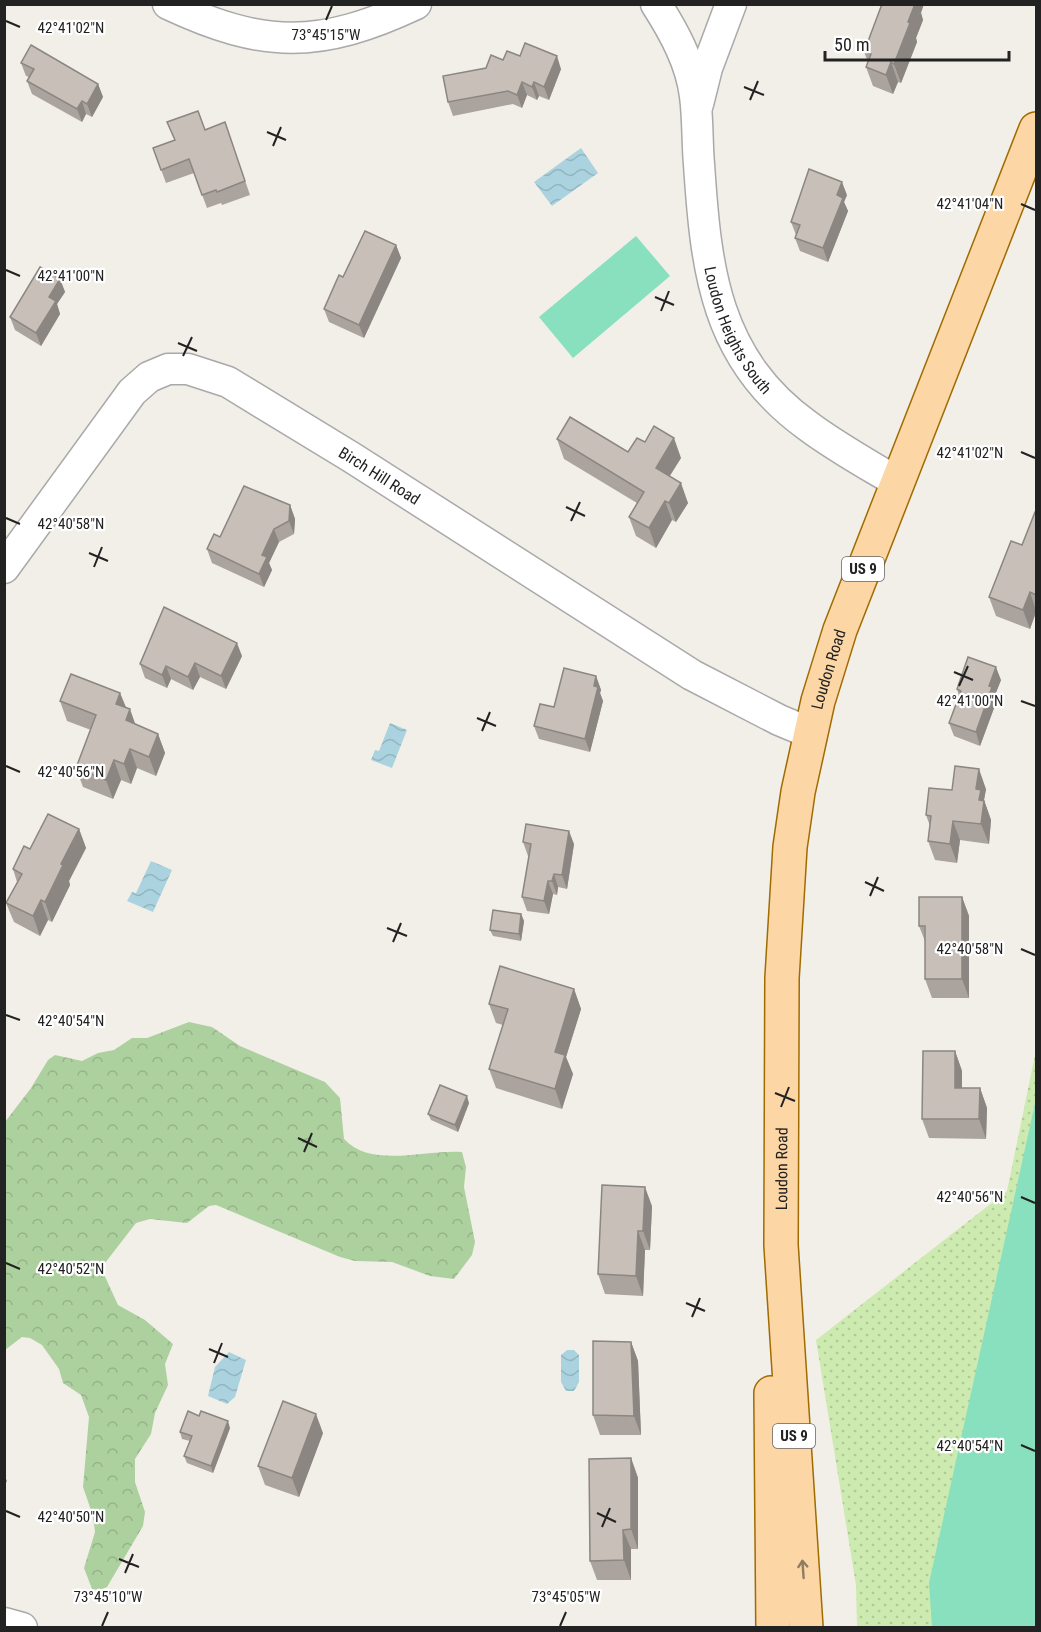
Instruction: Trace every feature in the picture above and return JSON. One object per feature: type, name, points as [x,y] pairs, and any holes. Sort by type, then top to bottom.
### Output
[{"type":"main road","name":"Loudon Road","points":[[781,1245],[782,985],[786,893],[796,803],[810,733],[840,630],[1036,129]]},
{"type":"main road","name":"US 9","points":[[773,1628],[772,1335],[781,1245]]},
{"type":"main road","name":"US 9","points":[[781,1245],[806,1628]]},
{"type":"main road","points":[[752,1628],[771,1482]]},
{"type":"street","points":[[168,4],[235,32],[285,39],[336,34],[392,16],[416,4]]},
{"type":"street","name":"Loudon Heights South","points":[[657,4],[674,34],[695,94],[702,200],[710,270],[718,305],[732,339],[758,377],[807,425],[897,482]]},
{"type":"street","name":"Loudon Heights South","points":[[696,110],[707,68],[731,4]]},
{"type":"street","name":"Birch Hill Road","points":[[4,568],[132,392],[158,372],[188,369],[228,382],[342,451],[692,675],[779,720],[810,733]]},
{"type":"street","points":[[4,1623],[22,1628]]},
{"type":"green space","points":[[636,236],[670,276],[573,358],[539,317]]},
{"type":"green space","points":[[189,1022],[212,1027],[240,1046],[325,1082],[340,1098],[344,1139],[356,1148],[384,1156],[462,1152],[466,1167],[464,1187],[475,1242],[472,1255],[454,1279],[430,1276],[392,1262],[355,1261],[340,1257],[216,1205],[209,1206],[187,1223],[150,1219],[136,1223],[102,1270],[118,1305],[145,1320],[173,1344],[165,1364],[168,1385],[155,1413],[151,1434],[135,1459],[135,1482],[145,1512],[143,1526],[107,1587],[100,1590],[92,1589],[84,1568],[95,1532],[93,1516],[83,1487],[89,1417],[81,1395],[63,1383],[59,1369],[42,1345],[30,1338],[22,1337],[5,1350],[5,1122],[31,1088],[48,1060],[55,1055],[82,1061],[98,1053],[114,1050],[132,1038],[147,1038]]},
{"type":"green space","points":[[1036,1050],[1036,1627],[857,1627],[856,1585],[816,1340],[1007,1191]]},
{"type":"green space","points":[[1036,1099],[1036,1627],[932,1627],[929,1583]]},
{"type":"water","points":[[581,148],[598,173],[552,206],[534,182]]},
{"type":"water","points":[[390,723],[407,730],[392,768],[371,760],[375,750],[379,751]]},
{"type":"water","points":[[151,861],[172,870],[153,912],[127,901],[132,892],[136,893]]},
{"type":"water","points":[[567,1350],[574,1350],[579,1355],[579,1382],[574,1391],[566,1391],[561,1382],[561,1355]]},
{"type":"water","points":[[229,1352],[246,1360],[235,1397],[227,1404],[208,1396],[215,1367]]},
{"type":"building","points":[[882,4],[915,4],[894,64],[891,62],[886,75],[866,67],[871,54],[864,52]]},
{"type":"building","points":[[525,43],[557,56],[544,87],[534,82],[532,87],[522,82],[517,95],[508,91],[448,102],[443,76],[486,68],[491,55],[503,60],[507,51],[520,56]]},
{"type":"building","points":[[31,45],[98,84],[87,104],[82,101],[77,109],[27,81],[34,69],[21,63]]},
{"type":"building","points":[[198,111],[205,130],[225,122],[245,181],[202,195],[189,159],[161,170],[153,148],[175,140],[167,122]]},
{"type":"building","points":[[809,169],[842,182],[837,195],[843,198],[823,248],[795,238],[800,225],[791,222]]},
{"type":"building","points":[[365,231],[396,245],[359,325],[324,309],[339,275],[343,277]]},
{"type":"building","points":[[40,267],[60,279],[49,297],[56,301],[36,333],[10,317]]},
{"type":"building","points":[[570,417],[628,452],[637,438],[645,442],[654,426],[674,438],[656,468],[681,483],[669,503],[665,501],[649,528],[629,517],[644,492],[557,439]]},
{"type":"building","points":[[244,486],[290,505],[289,521],[274,529],[262,555],[267,557],[259,574],[207,549],[214,534],[220,537]]},
{"type":"building","points":[[1035,512],[1036,595],[1030,592],[1023,610],[989,597],[1011,541],[1022,545]]},
{"type":"building","points":[[164,607],[237,643],[221,676],[195,663],[188,677],[166,666],[162,675],[140,664]]},
{"type":"building","points":[[968,657],[996,667],[989,686],[992,687],[976,732],[949,723],[961,691],[957,689]]},
{"type":"building","points":[[564,668],[596,676],[594,686],[598,687],[585,739],[534,726],[540,704],[554,707]]},
{"type":"building","points":[[71,674],[120,693],[116,704],[130,709],[126,720],[158,734],[149,757],[130,749],[124,764],[114,760],[106,780],[76,768],[96,715],[60,701]]},
{"type":"building","points":[[955,766],[979,769],[976,789],[981,790],[979,800],[984,801],[981,824],[953,821],[950,844],[928,841],[931,816],[926,815],[929,788],[952,790]]},
{"type":"building","points":[[48,814],[79,829],[45,902],[41,900],[33,916],[6,903],[22,874],[13,869],[24,846],[30,849]]},
{"type":"building","points":[[526,824],[569,831],[562,875],[554,874],[552,881],[548,881],[544,901],[522,897],[531,844],[523,842]]},
{"type":"building","points":[[919,897],[962,897],[962,979],[925,979],[925,926],[919,926]]},
{"type":"building","points":[[493,910],[521,914],[519,934],[490,930]]},
{"type":"building","points":[[500,966],[574,989],[555,1052],[565,1055],[555,1089],[489,1069],[508,1009],[489,1004]]},
{"type":"building","points":[[923,1051],[955,1051],[955,1088],[980,1088],[979,1119],[922,1119]]},
{"type":"building","points":[[440,1085],[467,1096],[455,1125],[428,1114]]},
{"type":"building","points":[[602,1185],[645,1187],[643,1231],[638,1231],[636,1276],[598,1274]]},
{"type":"building","points":[[593,1341],[631,1342],[634,1416],[593,1415]]},
{"type":"building","points":[[283,1401],[316,1414],[292,1478],[258,1466]]},
{"type":"building","points":[[188,1411],[199,1416],[201,1411],[228,1421],[211,1466],[184,1456],[192,1436],[180,1432]]},
{"type":"building","points":[[631,1458],[631,1529],[623,1530],[624,1560],[590,1561],[589,1459]]}]
